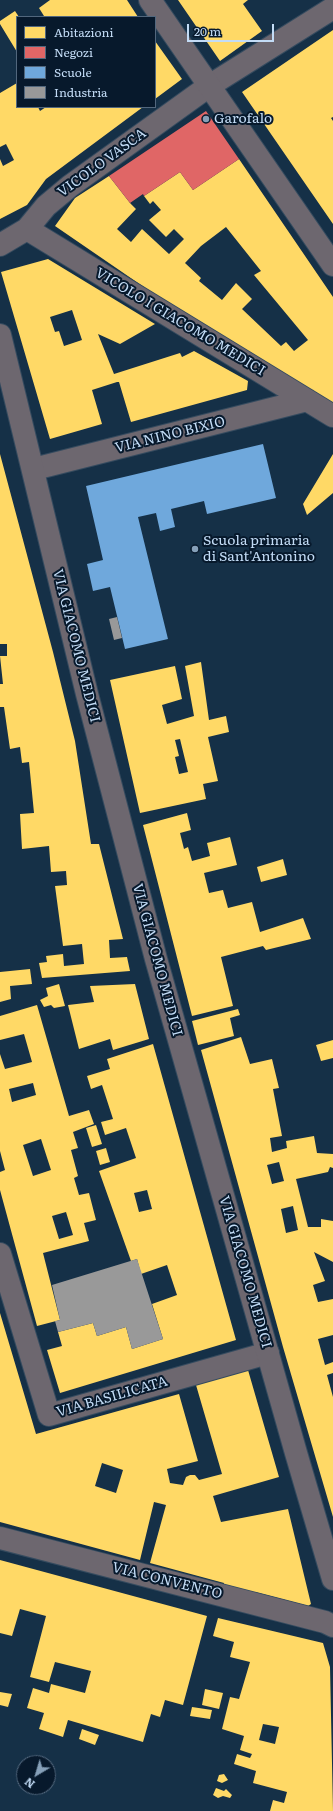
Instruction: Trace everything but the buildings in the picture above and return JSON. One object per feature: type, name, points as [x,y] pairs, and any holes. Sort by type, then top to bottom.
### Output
[{"type":"street","points":[[150,0],[333,265]]},
{"type":"street","name":"VICOLO VASCA","points":[[0,245],[27,228],[46,206],[70,186],[209,86],[333,8]]},
{"type":"street","name":"VICOLO I GIACOMO MEDICI","points":[[27,228],[333,416]]},
{"type":"street","name":"VIA GIACOMO MEDICI","points":[[0,335],[34,469],[87,694],[156,959],[333,1579]]},
{"type":"street","name":"VIA NINO BIXIO","points":[[34,469],[307,400]]},
{"type":"street","name":"VIA BASILICATA","points":[[0,1254],[49,1415],[268,1353]]},
{"type":"street","name":"VIA CONVENTO","points":[[0,1538],[325,1622],[333,1626]]},
{"type":"place","name":"Garofalo","points":[[206,119]]},
{"type":"place","name":"Scuola primaria di Sant'Antonino","points":[[195,549]]}]
